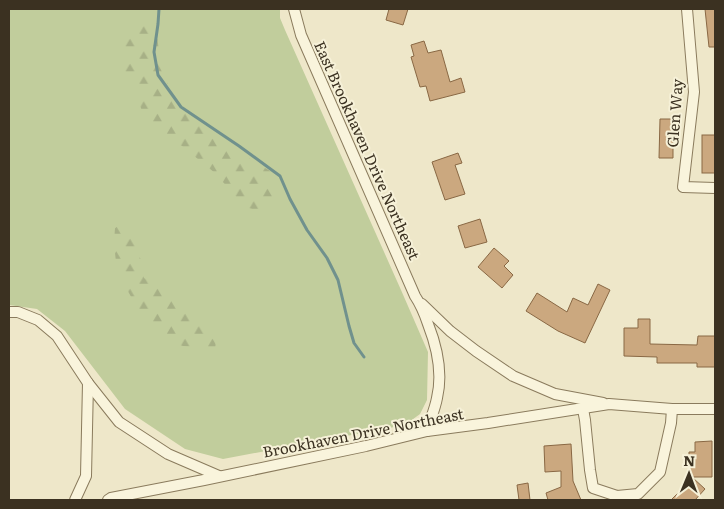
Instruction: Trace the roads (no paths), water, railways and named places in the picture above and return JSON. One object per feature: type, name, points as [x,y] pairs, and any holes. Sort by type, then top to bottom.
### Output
[{"type":"street","name":"East Brookhaven Drive Northeast","points":[[294,9],[301,35],[415,296],[450,331],[514,376],[555,394],[609,404]]},
{"type":"street","name":"Glen Way","points":[[687,9],[694,92],[683,187],[715,188]]},
{"type":"street","name":"East Brookhaven Drive Northeast","points":[[420,302],[438,353],[439,369],[438,396],[427,431]]},
{"type":"street","points":[[9,312],[18,312],[38,320],[56,336],[88,383],[118,422],[168,454],[220,477]]},
{"type":"street","points":[[75,500],[86,476],[88,383]]},
{"type":"street","name":"Brookhaven Drive Northeast","points":[[108,500],[366,446],[427,431],[488,424],[609,404],[672,409],[715,409]]},
{"type":"street","points":[[582,409],[593,488],[617,496],[638,494],[660,472],[671,423],[672,409]]},
{"type":"waterway","points":[[159,9],[154,52],[158,75],[181,107],[280,176],[307,230],[327,258],[338,280],[354,343],[364,357]]}]
